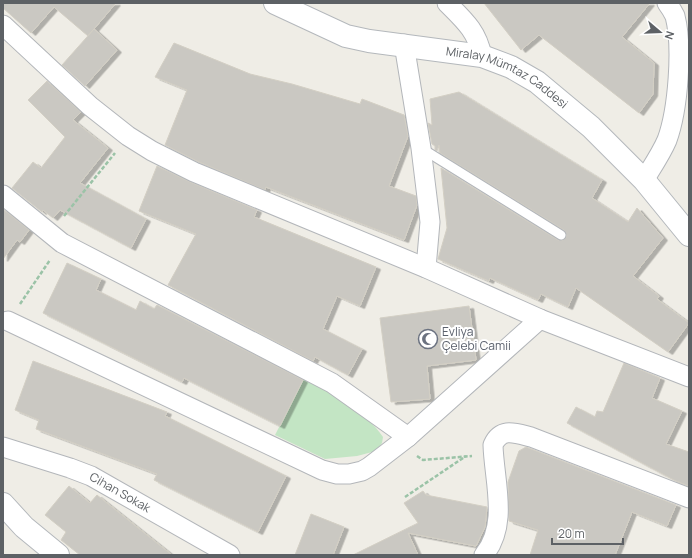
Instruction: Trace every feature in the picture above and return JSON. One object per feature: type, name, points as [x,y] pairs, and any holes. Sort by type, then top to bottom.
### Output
[{"type":"main road","name":"Miralay Mümtaz Caddesi","points":[[275,3],[346,36],[369,41],[404,44],[482,56],[511,67],[537,82],[592,127],[644,180],[689,235]]},
{"type":"main road","points":[[3,504],[53,554]]},
{"type":"street","points":[[447,3],[462,18],[479,40],[482,56]]},
{"type":"street","points":[[644,180],[666,140],[672,122],[677,92],[678,55],[676,26],[674,15],[667,3]]},
{"type":"street","points":[[3,25],[90,106],[128,136],[175,163],[426,268],[540,319],[689,377]]},
{"type":"street","points":[[404,44],[421,148],[430,222],[426,268]]},
{"type":"street","points":[[3,195],[56,239],[332,383],[404,440]]},
{"type":"street","points":[[8,321],[322,470],[337,474],[362,471],[404,440],[540,319]]},
{"type":"street","points":[[484,555],[490,547],[496,532],[498,507],[493,445],[496,437],[504,433],[514,433],[531,437],[689,498]]},
{"type":"street","name":"Cihan Sokak","points":[[3,447],[91,476],[230,555]]},
{"type":"lane","points":[[421,148],[561,236]]},
{"type":"path","points":[[8,321],[56,239],[128,136]]},
{"type":"path","points":[[404,440],[423,460],[493,454]]},
{"type":"path","points":[[405,497],[466,456]]},
{"type":"green space","points":[[304,379],[337,397],[357,411],[376,428],[383,437],[382,443],[376,451],[357,456],[325,459],[275,435]]},
{"type":"building","points":[[3,3],[116,3],[88,36],[54,7],[31,33],[3,8]]},
{"type":"building","points":[[484,3],[650,3],[622,37],[654,63],[653,94],[639,113],[539,35],[521,50]]},
{"type":"building","points":[[94,29],[117,50],[85,86],[62,65]]},
{"type":"building","points":[[174,43],[250,74],[292,84],[360,104],[362,99],[404,115],[408,136],[389,186],[416,196],[417,205],[404,240],[266,187],[265,190],[199,162],[165,145],[187,90],[155,77]]},
{"type":"building","points":[[47,81],[81,112],[73,120],[108,148],[80,183],[146,219],[131,248],[60,210],[53,218],[43,210],[42,212],[12,188],[33,162],[41,168],[65,137],[28,100]]},
{"type":"building","points":[[459,92],[602,180],[592,198],[628,222],[637,208],[663,238],[633,276],[659,296],[657,299],[689,323],[668,352],[576,288],[568,307],[541,294],[538,300],[490,278],[489,281],[438,259],[447,228],[441,168],[558,240],[563,240],[567,236],[564,230],[440,153],[439,145],[437,151],[435,150],[435,146],[432,144],[428,123],[432,125],[430,99]]},
{"type":"building","points":[[157,166],[190,182],[257,210],[254,217],[376,267],[360,306],[337,296],[323,329],[362,349],[348,375],[315,357],[313,361],[168,285],[196,234],[139,211]]},
{"type":"building","points":[[3,209],[29,230],[20,242],[17,240],[3,259]]},
{"type":"building","points":[[67,263],[101,279],[96,290],[136,310],[140,301],[154,309],[157,305],[303,380],[280,426],[184,378],[182,382],[43,313]]},
{"type":"building","name":"Evliya Çelebi Camii","points":[[469,306],[476,360],[427,366],[430,399],[391,402],[380,318]]},
{"type":"building","points":[[33,361],[167,412],[165,416],[286,476],[258,532],[154,480],[157,474],[36,429],[39,420],[15,410]]},
{"type":"building","points":[[624,363],[660,378],[652,398],[682,411],[666,444],[689,452],[689,486],[674,480],[567,423],[576,407],[595,417],[597,411],[603,412]]},
{"type":"building","points":[[526,447],[676,505],[667,526],[632,512],[615,555],[530,555],[538,530],[509,521],[508,482],[519,451]]},
{"type":"building","points":[[69,486],[90,503],[97,495],[172,555],[80,555],[61,540],[66,532],[45,515]]},
{"type":"building","points":[[423,491],[426,495],[487,507],[485,527],[476,546],[408,533],[418,555],[353,555],[418,523],[404,503]]},
{"type":"building","points":[[311,514],[344,527],[333,555],[295,555]]},
{"type":"place","name":"Evliya Çelebi Camii","points":[[428,339]]}]
